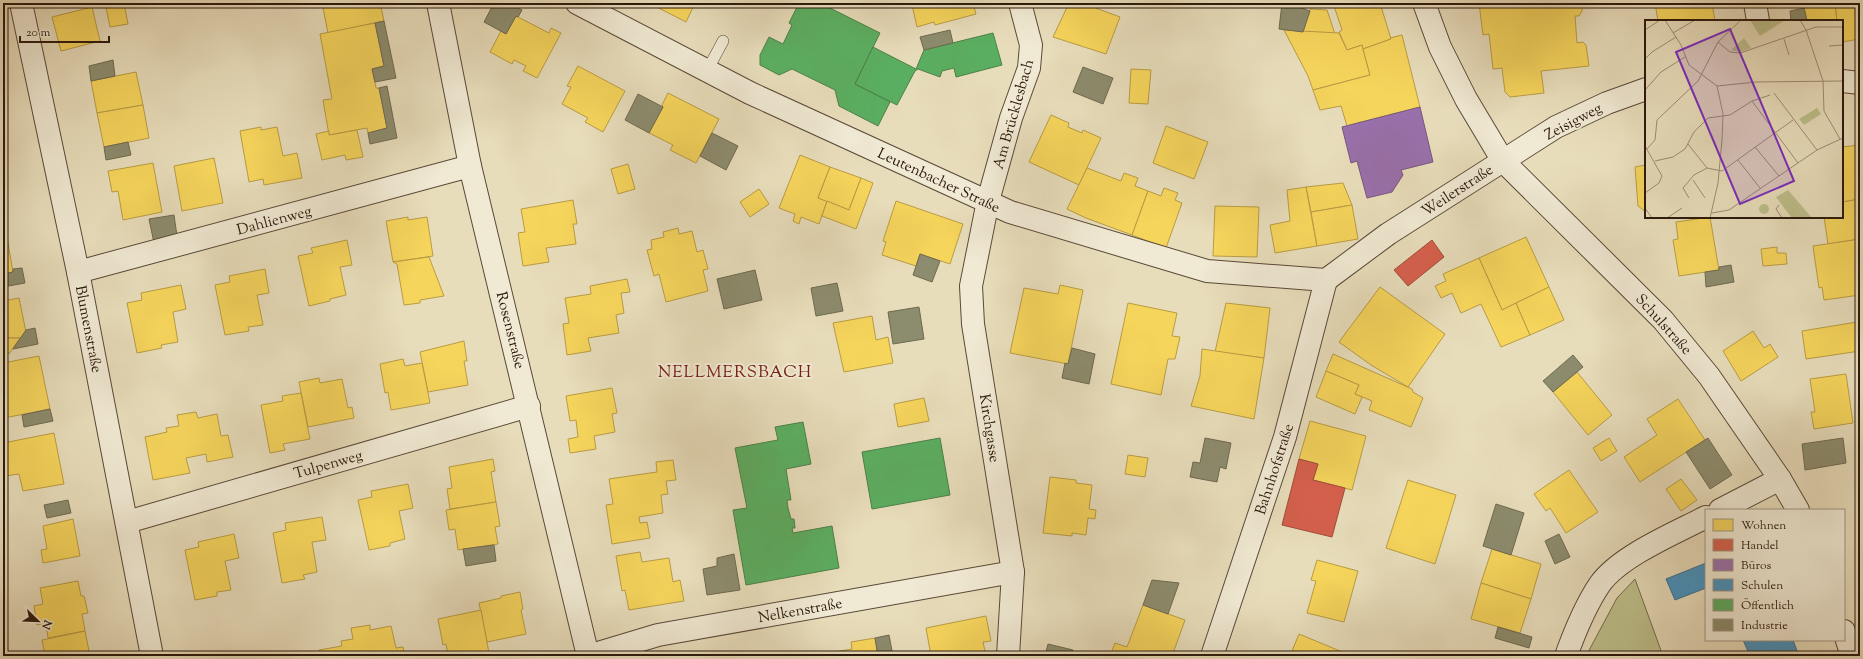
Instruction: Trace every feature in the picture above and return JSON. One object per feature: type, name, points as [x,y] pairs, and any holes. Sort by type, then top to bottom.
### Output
[{"type":"street","name":"Blumenstraße","points":[[21,3],[78,272],[152,656]]},
{"type":"street","name":"Rosenstraße","points":[[438,3],[470,166],[588,656]]},
{"type":"street","name":"Leutenbacher Straße","points":[[577,3],[707,71],[776,105],[1010,212],[1207,272],[1326,280]]},
{"type":"street","name":"Am Brücklesbach","points":[[988,201],[1011,118],[1029,68],[1031,45],[1020,3]]},
{"type":"street","name":"Weilerstraße","points":[[1326,280],[1388,234],[1503,160],[1456,80],[1440,47],[1424,3]]},
{"type":"street","points":[[1755,3],[1758,20]]},
{"type":"street","points":[[1843,81],[1860,83]]},
{"type":"street","name":"Zeisigweg","points":[[1503,160],[1556,127],[1607,103],[1645,89]]},
{"type":"street","name":"Schulstraße","points":[[1503,160],[1663,320],[1709,376],[1780,479],[1797,509]]},
{"type":"street","name":"Dahlienweg","points":[[78,272],[265,223],[470,166]]},
{"type":"street","name":"Kirchgasse","points":[[988,201],[971,286],[973,324],[1013,572],[1008,656]]},
{"type":"street","name":"Bahnhofstraße","points":[[1212,656],[1285,437],[1326,280]]},
{"type":"street","name":"Tulpenweg","points":[[126,522],[529,406]]},
{"type":"street","points":[[1722,509],[1780,479]]},
{"type":"street","points":[[1566,656],[1581,618],[1601,583],[1622,564],[1644,550],[1705,518]]},
{"type":"street","name":"Nelkenstraße","points":[[588,656],[658,635],[1013,572]]},
{"type":"street","points":[[1845,635],[1852,656]]},
{"type":"lane","points":[[707,71],[723,41]]},
{"type":"green space","points":[[1635,579],[1663,656],[1586,656],[1617,598]]},
{"type":"building: Wohnen","points":[[105,3],[124,3],[128,24],[110,27]]},
{"type":"building: Wohnen","points":[[322,3],[380,3],[384,21],[328,33]]},
{"type":"building: Wohnen","points":[[649,3],[695,3],[686,22]]},
{"type":"building: Wohnen","points":[[915,3],[973,3],[976,14],[935,25],[934,22],[917,27],[912,5]]},
{"type":"building: Wohnen","points":[[1069,3],[1082,3],[1120,17],[1106,54],[1053,37]]},
{"type":"building: Wohnen","points":[[1333,3],[1380,3],[1391,39],[1363,49],[1362,45],[1347,50],[1339,32],[1342,30]]},
{"type":"building: Wohnen","points":[[1479,3],[1582,3],[1582,11],[1579,16],[1575,16],[1577,43],[1583,42],[1586,45],[1589,66],[1541,71],[1544,93],[1510,97],[1505,92],[1502,68],[1493,69],[1489,34],[1483,35]]},
{"type":"building: Wohnen","points":[[1655,3],[1712,3],[1715,20],[1658,20]]},
{"type":"building: Wohnen","points":[[1803,3],[1835,3],[1837,20],[1807,20]]},
{"type":"building: Wohnen","points":[[1835,3],[1860,3],[1860,39],[1843,42],[1843,20],[1837,20]]},
{"type":"building: Wohnen","points":[[92,7],[100,41],[61,51],[52,17]]},
{"type":"building: Wohnen","points":[[1310,9],[1327,10],[1335,34],[1303,32]]},
{"type":"building: Wohnen","points":[[516,16],[549,33],[551,28],[561,33],[537,78],[523,71],[526,66],[514,60],[512,64],[490,52],[501,31],[506,34]]},
{"type":"building: Wohnen","points":[[375,23],[384,66],[372,69],[376,88],[379,88],[387,128],[368,133],[367,128],[329,135],[323,100],[332,99],[320,34]]},
{"type":"building: Wohnen","points":[[1284,30],[1339,33],[1347,50],[1362,45],[1370,75],[1313,90],[1308,76]]},
{"type":"building: Wohnen","points":[[1402,35],[1420,107],[1347,126],[1341,106],[1320,110],[1313,90],[1370,75],[1363,49],[1391,39],[1390,38]]},
{"type":"building: Wohnen","points":[[578,66],[625,91],[603,132],[585,122],[588,118],[562,104],[571,87],[567,86]]},
{"type":"building: Wohnen","points":[[1131,69],[1151,70],[1148,104],[1129,103]]},
{"type":"building: Wohnen","points":[[136,72],[143,105],[97,113],[91,81]]},
{"type":"building: Wohnen","points":[[668,93],[719,119],[696,163],[670,150],[673,145],[649,133],[663,107],[662,105]]},
{"type":"building: Wohnen","points":[[143,105],[149,138],[104,147],[97,113]]},
{"type":"building: Wohnen","points":[[1051,115],[1069,123],[1068,127],[1082,133],[1083,130],[1101,138],[1079,185],[1029,162]]},
{"type":"building: Wohnen","points":[[1166,126],[1208,142],[1194,179],[1153,163]]},
{"type":"building: Wohnen","points":[[261,127],[261,130],[277,127],[283,156],[297,153],[302,178],[264,185],[263,179],[249,182],[240,131]]},
{"type":"building: Wohnen","points":[[357,130],[363,157],[346,160],[345,155],[322,160],[316,134],[329,131],[329,135]]},
{"type":"building: Wohnen","points":[[1860,145],[1860,199],[1843,202],[1843,147]]},
{"type":"building: Wohnen","points":[[800,155],[830,167],[818,198],[827,201],[819,224],[801,217],[799,224],[793,221],[795,214],[779,208]]},
{"type":"building: Wohnen","points":[[214,158],[223,203],[182,211],[174,166]]},
{"type":"building: Wohnen","points":[[153,163],[162,212],[123,220],[118,191],[112,192],[108,171]]},
{"type":"building: Wohnen","points":[[628,164],[635,189],[618,194],[611,169]]},
{"type":"building: Wohnen","points":[[1645,165],[1645,211],[1638,206],[1635,167]]},
{"type":"building: Wohnen","points":[[830,167],[861,178],[849,210],[818,198]]},
{"type":"building: Wohnen","points":[[1087,168],[1121,181],[1124,173],[1138,178],[1135,186],[1148,191],[1132,235],[1086,218],[1067,209]]},
{"type":"building: Wohnen","points":[[861,178],[873,183],[856,229],[822,216],[827,201],[849,210]]},
{"type":"building: Wohnen","points":[[1343,183],[1352,205],[1311,212],[1306,187]]},
{"type":"building: Wohnen","points":[[1306,187],[1317,246],[1275,253],[1270,225],[1290,221],[1287,190]]},
{"type":"building: Wohnen","points":[[1164,188],[1178,193],[1175,200],[1182,203],[1166,248],[1132,235],[1148,191],[1161,196]]},
{"type":"building: Wohnen","points":[[759,189],[769,204],[750,217],[740,202]]},
{"type":"building: Wohnen","points":[[1860,199],[1860,239],[1828,244],[1824,218],[1843,218],[1843,202]]},
{"type":"building: Wohnen","points":[[573,200],[577,224],[573,224],[576,244],[546,248],[549,262],[523,266],[518,233],[525,232],[521,209]]},
{"type":"building: Wohnen","points":[[896,201],[963,224],[950,264],[920,254],[916,266],[882,255],[886,242],[883,241]]},
{"type":"building: Wohnen","points":[[1352,205],[1358,239],[1317,246],[1311,212]]},
{"type":"building: Wohnen","points":[[1215,206],[1259,207],[1257,257],[1213,256]]},
{"type":"building: Wohnen","points":[[408,217],[408,220],[427,217],[433,256],[393,262],[386,221]]},
{"type":"building: Wohnen","points":[[1710,218],[1719,270],[1679,276],[1673,240],[1678,239],[1676,222]]},
{"type":"building: Wohnen","points":[[678,228],[679,234],[692,231],[697,252],[703,250],[708,269],[703,270],[708,291],[666,302],[659,274],[654,276],[647,250],[652,249],[651,240],[664,237],[663,232]]},
{"type":"building: Wohnen","points":[[7,237],[13,272],[3,274],[3,238]]},
{"type":"building: Wohnen","points":[[1526,237],[1549,287],[1502,310],[1479,258]]},
{"type":"building: Wohnen","points":[[1860,239],[1860,295],[1824,300],[1822,287],[1819,288],[1813,246]]},
{"type":"building: Wohnen","points":[[347,240],[352,265],[340,267],[346,295],[309,306],[298,256],[313,253],[311,248]]},
{"type":"building: Wohnen","points":[[1777,247],[1777,253],[1786,253],[1787,264],[1763,266],[1761,249]]},
{"type":"building: Wohnen","points":[[429,257],[444,296],[420,300],[420,303],[404,305],[397,264],[393,262]]},
{"type":"building: Wohnen","points":[[1479,258],[1502,310],[1516,303],[1530,335],[1501,347],[1481,304],[1461,313],[1452,293],[1441,298],[1435,286],[1446,281],[1443,274]]},
{"type":"building: Wohnen","points":[[265,269],[269,293],[257,295],[263,325],[248,327],[249,331],[225,335],[215,285],[230,282],[229,276]]},
{"type":"building: Wohnen","points":[[627,279],[630,292],[621,293],[624,313],[616,315],[619,333],[588,338],[591,351],[567,355],[563,324],[569,323],[565,298],[591,294],[590,286]]},
{"type":"building: Wohnen","points":[[181,285],[186,309],[173,312],[178,342],[161,345],[162,348],[137,353],[127,303],[142,300],[141,293]]},
{"type":"building: Wohnen","points":[[1060,285],[1083,290],[1068,364],[1010,353],[1024,288],[1058,294]]},
{"type":"building: Wohnen","points":[[1380,287],[1445,334],[1408,387],[1371,365],[1339,342]]},
{"type":"building: Wohnen","points":[[1549,287],[1564,320],[1530,335],[1516,303]]},
{"type":"building: Wohnen","points":[[19,298],[26,332],[20,338],[3,338],[3,301]]},
{"type":"building: Wohnen","points":[[1128,303],[1177,313],[1172,336],[1180,337],[1175,359],[1168,359],[1161,395],[1111,384]]},
{"type":"building: Wohnen","points":[[1226,303],[1270,308],[1264,358],[1215,352]]},
{"type":"building: Wohnen","points":[[872,316],[876,340],[888,337],[893,363],[844,372],[833,323]]},
{"type":"building: Wohnen","points":[[1857,322],[1860,351],[1806,359],[1802,331]]},
{"type":"building: Wohnen","points":[[1753,331],[1764,348],[1770,344],[1778,357],[1741,381],[1723,351]]},
{"type":"building: Wohnen","points":[[3,338],[20,338],[9,354],[3,346]]},
{"type":"building: Wohnen","points":[[464,341],[467,361],[464,361],[468,385],[428,392],[420,352]]},
{"type":"building: Wohnen","points":[[1202,349],[1264,358],[1254,419],[1191,406],[1200,376]]},
{"type":"building: Wohnen","points":[[1333,354],[1412,389],[1413,392],[1423,398],[1411,427],[1369,410],[1372,401],[1355,394],[1359,385],[1326,371]]},
{"type":"building: Wohnen","points":[[39,356],[50,409],[4,418],[3,363]]},
{"type":"building: Wohnen","points":[[403,359],[405,366],[422,363],[430,403],[391,410],[388,392],[385,393],[380,364]]},
{"type":"building: Wohnen","points":[[1326,371],[1359,385],[1355,394],[1362,397],[1355,414],[1316,397]]},
{"type":"building: Wohnen","points":[[1577,372],[1612,415],[1588,435],[1553,392]]},
{"type":"building: Wohnen","points":[[1846,374],[1853,423],[1814,429],[1811,412],[1815,412],[1810,379]]},
{"type":"building: Wohnen","points":[[319,378],[320,383],[342,379],[348,408],[352,407],[354,418],[308,427],[299,382]]},
{"type":"building: Wohnen","points":[[612,388],[617,413],[612,414],[615,432],[594,436],[596,449],[570,453],[568,439],[578,437],[576,420],[570,421],[566,396]]},
{"type":"building: Wohnen","points":[[301,393],[310,439],[283,444],[285,450],[270,453],[261,405],[283,401],[282,396]]},
{"type":"building: Wohnen","points":[[924,398],[929,421],[898,427],[894,404]]},
{"type":"building: Wohnen","points":[[1678,399],[1705,440],[1640,482],[1624,457],[1657,435],[1647,419]]},
{"type":"building: Wohnen","points":[[196,412],[198,418],[217,414],[221,436],[228,435],[233,457],[207,462],[206,454],[186,458],[190,473],[153,480],[145,437],[167,432],[166,428],[179,426],[177,415]]},
{"type":"building: Wohnen","points":[[1310,421],[1366,436],[1352,490],[1313,480],[1318,464],[1299,459]]},
{"type":"building: Wohnen","points":[[54,433],[64,484],[23,491],[19,474],[5,476],[3,465],[3,443]]},
{"type":"building: Wohnen","points":[[1609,438],[1617,451],[1601,461],[1593,448]]},
{"type":"building: Wohnen","points":[[1128,455],[1148,458],[1145,477],[1125,474]]},
{"type":"building: Wohnen","points":[[493,459],[495,471],[491,472],[496,502],[450,509],[447,489],[452,488],[449,467]]},
{"type":"building: Wohnen","points":[[673,460],[676,480],[666,481],[668,494],[661,495],[663,513],[639,517],[640,523],[647,522],[650,538],[612,544],[606,505],[613,504],[609,479],[657,472],[656,462]]},
{"type":"building: Wohnen","points":[[1569,470],[1598,512],[1566,533],[1550,508],[1546,511],[1534,494]]},
{"type":"building: Wohnen","points":[[1050,477],[1076,480],[1076,483],[1092,485],[1089,509],[1096,510],[1095,519],[1088,518],[1086,535],[1072,533],[1072,536],[1043,533]]},
{"type":"building: Wohnen","points":[[1681,479],[1697,500],[1681,511],[1666,489]]},
{"type":"building: Wohnen","points":[[1408,480],[1456,495],[1435,564],[1386,548]]},
{"type":"building: Wohnen","points":[[408,484],[413,508],[399,511],[405,539],[390,543],[390,546],[369,550],[358,500],[372,497],[371,491]]},
{"type":"building: Wohnen","points":[[496,502],[500,526],[495,527],[498,544],[458,550],[455,529],[449,530],[446,510]]},
{"type":"building: Wohnen","points":[[322,517],[326,540],[312,542],[317,572],[303,575],[305,579],[282,583],[273,533],[286,530],[285,523]]},
{"type":"building: Wohnen","points":[[73,519],[80,556],[43,563],[41,550],[47,549],[43,526]]},
{"type":"building: Wohnen","points":[[234,534],[239,558],[225,561],[231,590],[217,592],[217,596],[195,600],[185,550],[199,547],[198,542]]},
{"type":"building: Wohnen","points":[[1492,549],[1541,564],[1531,599],[1481,583]]},
{"type":"building: Wohnen","points":[[640,552],[642,562],[669,558],[673,582],[680,580],[684,601],[629,610],[625,590],[622,591],[616,556]]},
{"type":"building: Wohnen","points":[[1317,560],[1358,571],[1344,622],[1307,613],[1316,581],[1311,580]]},
{"type":"building: Wohnen","points":[[78,581],[81,596],[84,596],[88,613],[82,614],[85,631],[48,638],[46,623],[37,625],[34,606],[43,604],[40,588]]},
{"type":"building: Wohnen","points":[[1481,583],[1531,599],[1520,633],[1471,619]]},
{"type":"building: Wohnen","points":[[520,592],[523,609],[521,610],[526,634],[487,642],[479,603]]},
{"type":"building: Wohnen","points":[[1143,605],[1185,620],[1172,656],[1110,656],[1115,643],[1127,647]]},
{"type":"building: Wohnen","points":[[481,610],[489,653],[473,656],[448,656],[446,644],[443,645],[438,619]]},
{"type":"building: Wohnen","points":[[986,616],[991,641],[983,642],[986,656],[931,656],[926,628]]},
{"type":"building: Wohnen","points":[[370,625],[370,630],[391,626],[396,648],[403,647],[405,656],[320,656],[319,650],[342,646],[341,641],[353,639],[351,628]]},
{"type":"building: Wohnen","points":[[85,631],[90,656],[45,656],[42,640]]},
{"type":"building: Wohnen","points":[[1299,634],[1352,656],[1290,656]]},
{"type":"building: Wohnen","points":[[875,638],[878,656],[828,656],[828,653],[852,649],[851,642]]},
{"type":"building: Handel","points":[[1432,240],[1444,257],[1408,286],[1394,270]]},
{"type":"building: Handel","points":[[1299,459],[1318,464],[1313,480],[1345,488],[1332,537],[1282,525]]},
{"type":"building: Büros","points":[[1420,107],[1433,162],[1401,170],[1403,175],[1392,192],[1367,198],[1357,161],[1351,163],[1342,127]]},
{"type":"building: Schulen","points":[[1705,563],[1705,588],[1675,600],[1666,579]]},
{"type":"building: Schulen","points":[[1743,641],[1793,641],[1799,656],[1750,656]]},
{"type":"building: Öffentlich","points":[[799,3],[820,3],[880,33],[855,84],[890,102],[878,126],[839,106],[835,90],[792,69],[779,75],[760,65],[760,55],[769,37],[783,44],[792,25],[789,23]]},
{"type":"building: Öffentlich","points":[[993,33],[1002,65],[956,77],[954,68],[942,71],[940,77],[918,69],[915,71],[897,105],[855,84],[873,47],[916,69],[924,50]]},
{"type":"building: Öffentlich","points":[[803,422],[811,464],[786,469],[791,500],[787,500],[788,508],[791,519],[794,519],[795,528],[792,528],[793,533],[832,526],[839,568],[746,585],[733,510],[747,508],[735,448],[778,440],[775,427]]},
{"type":"building: Öffentlich","points":[[940,438],[950,495],[872,509],[862,452]]},
{"type":"building: Industrie","points":[[494,3],[509,3],[522,10],[518,17],[516,16],[506,34],[484,22]]},
{"type":"building: Industrie","points":[[1282,3],[1289,3],[1310,11],[1303,32],[1279,29]]},
{"type":"building: Industrie","points":[[1804,8],[1807,20],[1791,20],[1790,11]]},
{"type":"building: Industrie","points":[[384,21],[396,78],[375,82],[372,69],[384,66],[375,23]]},
{"type":"building: Industrie","points":[[950,30],[953,43],[924,50],[920,37]]},
{"type":"building: Industrie","points":[[113,60],[115,76],[91,81],[89,66]]},
{"type":"building: Industrie","points":[[1083,67],[1113,78],[1103,104],[1073,92]]},
{"type":"building: Industrie","points":[[387,86],[397,138],[370,144],[368,133],[387,128],[379,88]]},
{"type":"building: Industrie","points":[[638,94],[663,107],[649,133],[625,120]]},
{"type":"building: Industrie","points":[[712,133],[738,146],[726,170],[700,156]]},
{"type":"building: Industrie","points":[[128,142],[131,155],[106,160],[104,147]]},
{"type":"building: Industrie","points":[[174,215],[177,236],[154,243],[149,219]]},
{"type":"building: Industrie","points":[[920,254],[940,261],[932,282],[913,275]]},
{"type":"building: Industrie","points":[[1731,265],[1734,282],[1706,287],[1705,272],[1719,270],[1719,267]]},
{"type":"building: Industrie","points":[[22,268],[25,283],[3,287],[3,274],[13,272],[13,269]]},
{"type":"building: Industrie","points":[[755,270],[762,300],[724,309],[717,279]]},
{"type":"building: Industrie","points":[[837,283],[843,311],[816,316],[811,288]]},
{"type":"building: Industrie","points":[[919,307],[924,339],[893,344],[888,312]]},
{"type":"building: Industrie","points":[[35,328],[38,344],[13,349],[26,330]]},
{"type":"building: Industrie","points":[[1072,348],[1095,354],[1089,384],[1062,378],[1065,363],[1068,364]]},
{"type":"building: Industrie","points":[[1573,355],[1583,367],[1553,392],[1543,381]]},
{"type":"building: Industrie","points":[[50,409],[53,421],[24,427],[22,415]]},
{"type":"building: Industrie","points":[[1205,438],[1231,443],[1226,469],[1220,467],[1217,482],[1190,477],[1193,462],[1200,463]]},
{"type":"building: Industrie","points":[[1708,438],[1732,475],[1710,489],[1686,452]]},
{"type":"building: Industrie","points":[[1843,438],[1846,463],[1805,470],[1802,444]]},
{"type":"building: Industrie","points":[[68,500],[71,513],[47,518],[44,505]]},
{"type":"building: Industrie","points":[[1496,504],[1524,513],[1511,555],[1483,546]]},
{"type":"building: Industrie","points":[[1559,534],[1570,557],[1555,564],[1545,541]]},
{"type":"building: Industrie","points":[[494,545],[496,561],[466,566],[463,549]]},
{"type":"building: Industrie","points":[[734,554],[740,590],[707,595],[703,569],[717,566],[717,558]]},
{"type":"building: Industrie","points":[[1152,580],[1179,583],[1168,614],[1143,605]]},
{"type":"building: Industrie","points":[[1498,627],[1532,637],[1529,648],[1495,638]]},
{"type":"building: Industrie","points":[[889,635],[893,656],[878,656],[875,638]]},
{"type":"building: Industrie","points":[[1048,644],[1073,650],[1072,656],[1045,656]]},
{"type":"district","name":"NELLMERSBACH","points":[[735,371]]}]
